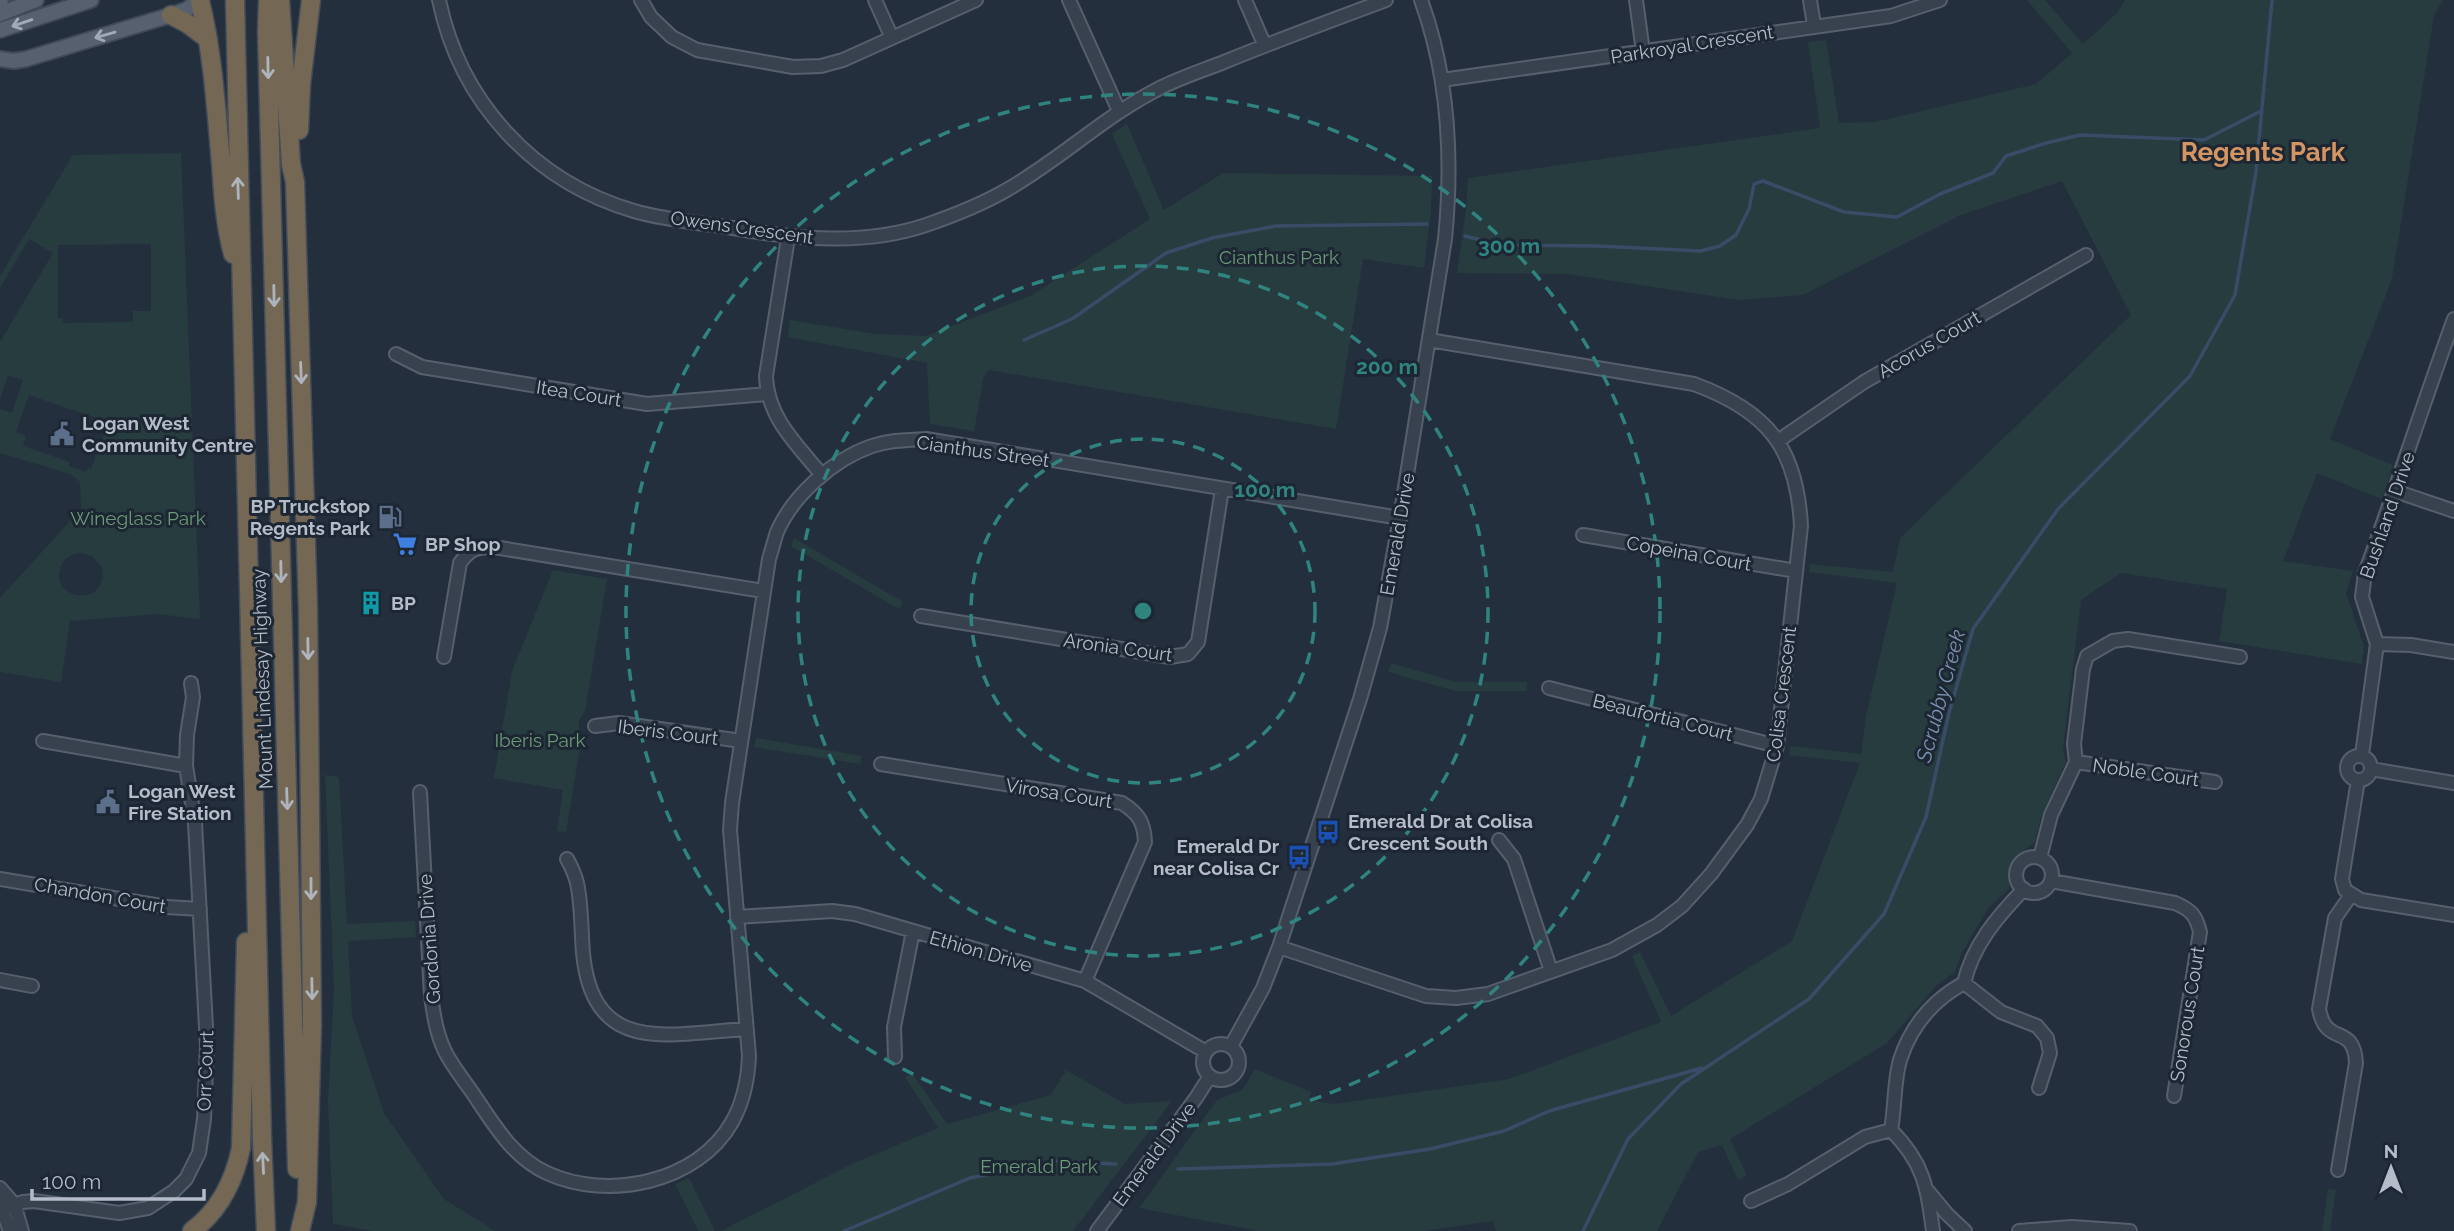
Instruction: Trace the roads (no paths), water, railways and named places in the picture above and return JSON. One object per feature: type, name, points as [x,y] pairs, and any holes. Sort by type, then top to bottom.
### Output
[{"type":"highway","points":[[200,0],[208,39],[226,229],[240,281]]},
{"type":"highway","name":"Mount Lindesay Highway","points":[[235,0],[266,1231]]},
{"type":"highway","name":"Mount Lindesay Highway","points":[[268,0],[292,1039],[300,1231]]},
{"type":"highway","points":[[280,0],[291,164],[295,182],[308,609],[312,1025],[307,1202],[300,1231]]},
{"type":"highway","points":[[295,182],[300,84],[311,0]]},
{"type":"highway","points":[[171,15],[208,39]]},
{"type":"highway","points":[[192,1231],[210,1215],[225,1194],[235,1173],[241,1148],[246,937],[256,898]]},
{"type":"main road","points":[[0,14],[36,0]]},
{"type":"main road","points":[[0,30],[91,0]]},
{"type":"main road","points":[[0,60],[26,59],[186,10],[200,0]]},
{"type":"street","name":"Owens Crescent","points":[[439,0],[459,59],[481,102],[505,132],[531,157],[560,179],[593,197],[635,211],[788,238],[833,239],[924,226],[1003,192],[1119,111],[1163,86],[1386,0]]},
{"type":"street","points":[[641,0],[651,17],[672,37],[697,50],[793,67],[821,66],[843,60],[976,0]]},
{"type":"street","points":[[875,0],[892,38]]},
{"type":"street","points":[[1069,0],[1119,111]]},
{"type":"street","points":[[1245,0],[1265,46]]},
{"type":"street","name":"Emerald Drive","points":[[1231,1046],[1263,988],[1279,947],[1371,664],[1401,519],[1449,199],[1448,117],[1430,25],[1421,0]]},
{"type":"street","points":[[1636,0],[1643,52]]},
{"type":"street","points":[[1810,0],[1814,25]]},
{"type":"street","name":"Parkroyal Crescent","points":[[1442,80],[1891,16],[1940,0]]},
{"type":"street","points":[[788,238],[766,376],[766,394],[783,427],[822,475]]},
{"type":"street","name":"Acorus Court","points":[[1778,441],[1864,382],[2086,255]]},
{"type":"street","name":"Bushland Drive","points":[[2351,895],[2345,890],[2342,879],[2358,780],[2349,775],[2346,766],[2352,757],[2361,755],[2377,644],[2362,589],[2365,573],[2454,320]]},
{"type":"street","name":"Colisa Crescent","points":[[1279,947],[1426,996],[1456,998],[1488,993],[1629,942],[1682,905],[1711,874],[1747,825],[1761,799],[1777,746],[1801,526],[1799,495],[1791,467],[1778,441],[1765,425],[1724,395],[1694,384],[1429,340]]},
{"type":"street","name":"Itea Court","points":[[396,354],[422,367],[647,404],[766,394]]},
{"type":"street","name":"Cianthus Street","points":[[737,917],[730,830],[769,559],[778,531],[798,500],[822,475],[871,446],[900,440],[926,439],[1401,519]]},
{"type":"street","name":"Aronia Court","points":[[921,616],[1170,657],[1188,654],[1198,642],[1223,489]]},
{"type":"street","points":[[2395,491],[2454,511]]},
{"type":"street","name":"Copeina Court","points":[[1583,535],[1796,571]]},
{"type":"street","points":[[444,657],[460,563],[469,551],[478,547],[494,547],[763,591]]},
{"type":"street","points":[[2040,858],[2051,815],[2076,762],[2074,744],[2087,656],[2113,641],[2128,639],[2240,657]]},
{"type":"street","points":[[2377,644],[2411,645],[2454,652]]},
{"type":"street","name":"Orr Court","points":[[6,1206],[34,1200],[110,1212],[133,1212],[161,1201],[186,1179],[199,1153],[204,1119],[207,1046],[195,823],[186,766],[191,683]]},
{"type":"street","name":"Beaufortia Court","points":[[1549,688],[1777,746]]},
{"type":"street","name":"Iberis Court","points":[[595,726],[619,723],[741,741]]},
{"type":"street","points":[[43,741],[186,766]]},
{"type":"street","points":[[2358,780],[2367,778],[2371,769],[2369,760],[2361,755]]},
{"type":"street","name":"Noble Court","points":[[2076,762],[2215,782]]},
{"type":"street","name":"Virosa Court","points":[[881,764],[1122,803],[1136,813],[1144,825],[1145,842],[1086,981]]},
{"type":"street","points":[[2371,769],[2454,783]]},
{"type":"street","name":"Gordonia Drive","points":[[419,792],[431,996],[436,1029],[447,1056],[502,1136],[521,1156],[546,1173],[571,1182],[598,1187],[623,1185],[674,1173],[716,1143],[731,1124],[748,1078],[749,1056],[737,917]]},
{"type":"street","points":[[1499,840],[1514,859],[1551,971]]},
{"type":"street","points":[[2028,857],[2040,858],[2049,865],[2051,881],[2039,892],[2024,889],[2017,880],[2017,869],[2028,857]]},
{"type":"street","points":[[567,859],[577,882],[585,967],[590,989],[598,1006],[613,1022],[632,1031],[651,1035],[747,1029]]},
{"type":"street","name":"Chandon Court","points":[[0,879],[167,907],[200,909]]},
{"type":"street","name":"Sonorous Court","points":[[2051,881],[2175,903],[2188,909],[2197,918],[2200,932],[2174,1096]]},
{"type":"street","points":[[1891,1130],[1900,1062],[1909,1038],[1927,1010],[1944,994],[1964,984],[1968,968],[1983,938],[1997,916],[2024,889]]},
{"type":"street","points":[[2338,1170],[2356,1063],[2355,1048],[2348,1039],[2332,1033],[2322,1024],[2319,1009],[2335,918],[2351,895],[2361,900],[2454,915]]},
{"type":"street","name":"Ethion Drive","points":[[737,917],[832,911],[855,914],[1086,981],[1206,1052]]},
{"type":"street","points":[[895,1057],[894,1027],[913,931]]},
{"type":"street","points":[[0,980],[32,986]]},
{"type":"street","points":[[1964,984],[2001,1012],[2037,1026],[2047,1038],[2050,1053],[2039,1088]]},
{"type":"street","points":[[1220,1044],[1231,1046],[1240,1061],[1237,1072],[1221,1080],[1210,1076],[1203,1062],[1206,1052],[1220,1044]]},
{"type":"street","name":"Emerald Drive","points":[[1097,1231],[1210,1076]]},
{"type":"street","points":[[1891,1130],[1908,1147],[1928,1191],[1962,1231]]},
{"type":"street","points":[[1751,1201],[1788,1184],[1865,1137],[1891,1130]]},
{"type":"street","points":[[0,1188],[10,1231]]},
{"type":"street","points":[[1928,1191],[1933,1231]]},
{"type":"street","points":[[6,1206],[22,1231]]},
{"type":"street","points":[[2018,1231],[2073,1227],[2130,1231]]},
{"type":"street","points":[[1954,1231],[1962,1231]]},
{"type":"waterway","name":"Scrubby Creek","points":[[1583,1231],[1628,1139],[1681,1084],[1809,999],[1884,914],[1926,817],[1949,713],[1973,629],[2058,509],[2190,376],[2235,295],[2256,172],[2272,0]]},
{"type":"waterway","points":[[1465,236],[1500,245],[1701,251],[1720,246],[1736,235],[1749,209],[1754,184],[1763,181],[1844,212],[1897,217],[1940,194],[1993,173],[2006,156],[2046,143],[2080,135],[2204,140],[2261,111]]},
{"type":"waterway","points":[[1024,340],[1072,319],[1166,253],[1212,238],[1276,226],[1427,224]]},
{"type":"waterway","points":[[1178,1169],[1332,1164],[1430,1149],[1504,1131],[1549,1111],[1702,1068]]},
{"type":"waterway","points":[[844,1231],[970,1178],[1053,1161],[1116,1164]]},
{"type":"place","name":"Logan West Community Centre","points":[[62,434]]},
{"type":"place","name":"BP Truckstop Regents Park","points":[[390,517]]},
{"type":"place","name":"BP Shop","points":[[405,544]]},
{"type":"place","name":"BP","points":[[371,603]]},
{"type":"place","name":"Logan West Fire Station","points":[[108,802]]},
{"type":"place","name":"Emerald Dr at Colisa Crescent South","points":[[1328,832]]},
{"type":"place","name":"Emerald Dr near Colisa Cr","points":[[1299,857]]},
{"type":"district","name":"Regents Park","points":[[2263,152]]},
{"type":"park label","name":"Cianthus Park","points":[[1279,257]]},
{"type":"park label","name":"Wineglass Park","points":[[138,518]]},
{"type":"park label","name":"Iberis Park","points":[[540,740]]},
{"type":"park label","name":"Emerald Park","points":[[1039,1166]]}]
